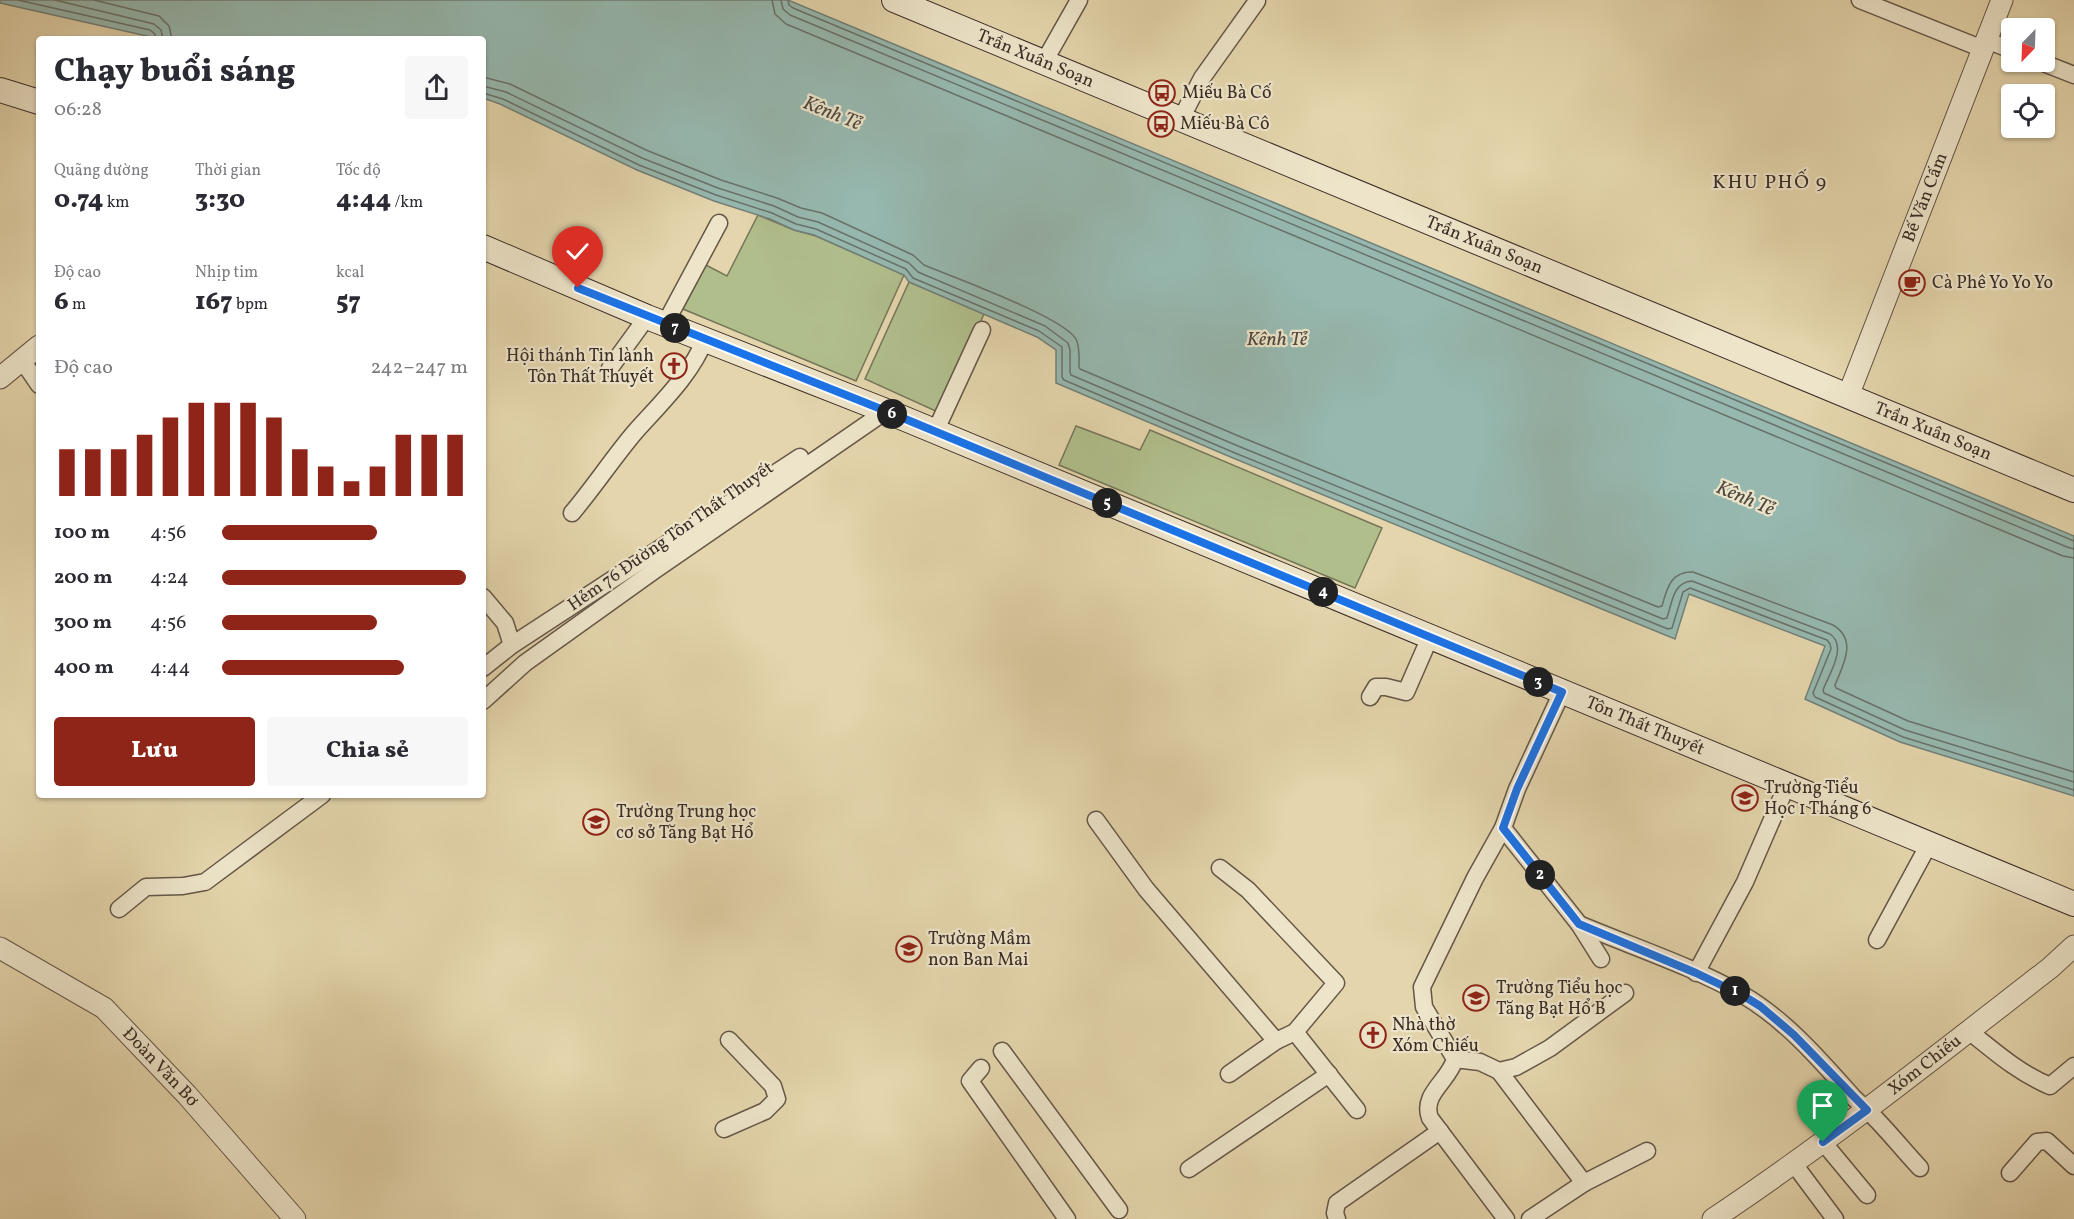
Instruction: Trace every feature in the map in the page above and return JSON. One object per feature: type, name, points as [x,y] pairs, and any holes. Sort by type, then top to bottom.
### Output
[{"type":"main road","name":"Trần Xuân Soạn","points":[[894,0],[2074,490]]},
{"type":"main road","points":[[0,90],[36,101]]},
{"type":"main road","name":"Tôn Thất Thuyết","points":[[486,248],[656,320],[881,409],[2074,904]]},
{"type":"street","points":[[1044,62],[1078,0]]},
{"type":"street","points":[[1860,0],[2001,48]]},
{"type":"street","name":"Bế Văn Cấm","points":[[1848,396],[2002,0]]},
{"type":"street","points":[[1181,119],[1202,78],[1257,1]]},
{"type":"street","points":[[2055,68],[2074,75]]},
{"type":"street","points":[[610,368],[656,320],[719,223]]},
{"type":"street","points":[[935,432],[982,330]]},
{"type":"street","points":[[572,513],[634,434],[667,398],[700,351],[705,339]]},
{"type":"street","points":[[0,378],[36,348]]},
{"type":"street","points":[[22,360],[36,381]]},
{"type":"street","points":[[486,666],[512,645],[881,409]]},
{"type":"street","name":"Hẻm 76 Đường Tôn Thất Thuyết","points":[[486,698],[525,663],[881,409]]},
{"type":"street","points":[[486,601],[505,624],[512,645]]},
{"type":"street","points":[[1370,697],[1376,687],[1406,692],[1430,637]]},
{"type":"street","points":[[1506,1219],[1427,1111],[1432,1093],[1449,1076],[1455,1059],[1425,1006],[1422,987],[1475,878],[1503,828],[1517,789],[1562,692]]},
{"type":"street","points":[[1696,973],[1745,882],[1787,785]]},
{"type":"street","points":[[119,909],[146,887],[183,886],[206,882],[318,798]]},
{"type":"street","points":[[1096,820],[1146,888],[1276,1041]]},
{"type":"street","points":[[1503,828],[1579,924],[1601,959]]},
{"type":"street","points":[[1877,940],[1929,844]]},
{"type":"street","points":[[1220,868],[1248,890],[1336,983],[1295,1032],[1276,1041],[1229,1074]]},
{"type":"street","points":[[1579,924],[1696,973],[1760,1006],[1794,1035],[1920,1168]]},
{"type":"street","name":"Xóm Chiếu","points":[[1713,1219],[1794,1164],[1867,1110],[2050,968],[2074,945]]},
{"type":"street","name":"Đoàn Văn Bơ","points":[[0,948],[104,1008],[187,1095],[296,1219]]},
{"type":"street","points":[[1499,1071],[1515,1067],[1550,1048],[1625,993]]},
{"type":"street","points":[[1969,1031],[2012,1065],[2050,1086],[2074,1066]]},
{"type":"street","points":[[1295,1032],[1357,1110]]},
{"type":"street","points":[[724,1129],[765,1111],[777,1099],[773,1086],[729,1040]]},
{"type":"street","points":[[1002,1051],[1119,1210]]},
{"type":"street","points":[[1455,1059],[1480,1062],[1499,1071],[1584,1183]]},
{"type":"street","points":[[981,1068],[970,1081],[1067,1219]]},
{"type":"street","points":[[1189,1169],[1329,1074]]},
{"type":"street","points":[[1337,1219],[1335,1213],[1337,1203],[1440,1131]]},
{"type":"street","points":[[2010,1173],[2037,1142],[2047,1141],[2074,1166]]},
{"type":"street","points":[[1823,1142],[1867,1195]]},
{"type":"street","points":[[1530,1219],[1584,1183],[1647,1151]]},
{"type":"street","points":[[1794,1164],[1835,1219]]},
{"type":"green space","points":[[758,215],[794,230],[816,236],[904,275],[856,381],[683,309],[706,265],[727,276]]},
{"type":"green space","points":[[909,282],[984,314],[940,413],[865,379]]},
{"type":"green space","points":[[1076,426],[1140,450],[1150,430],[1382,528],[1355,588],[1059,465]]},
{"type":"water","name":"Kênh Tẻ","points":[[0,0],[788,0],[2074,536],[2074,796],[1900,742],[1805,699],[1825,646],[1689,594],[1675,639],[1056,383],[1056,350],[1037,337],[909,282],[904,275],[814,235],[714,201],[637,170],[486,99],[486,36],[147,36],[0,3]]},
{"type":"place","name":"Miếu Bà Cố","points":[[1162,93]]},
{"type":"place","name":"Miếu Bà Cô","points":[[1161,124]]},
{"type":"place","name":"Cà Phê Yo Yo Yo","points":[[1912,283]]},
{"type":"place","name":"Hội thánh Tin lành Tôn Thất Thuyết","points":[[674,366]]},
{"type":"place","name":"Trường Tiểu Học 1 Tháng 6","points":[[1745,798]]},
{"type":"place","name":"Trường Trung học cơ sở Tăng Bạt Hổ","points":[[596,822]]},
{"type":"place","name":"Trường Mầm non Ban Mai","points":[[909,949]]},
{"type":"place","name":"Trường Tiểu học Tăng Bạt Hổ B","points":[[1476,998]]},
{"type":"place","name":"Nhà thờ Xóm Chiếu","points":[[1373,1035]]},
{"type":"district","name":"KHU PHỐ 9","points":[[1770,183]]},
{"type":"route","points":[[578,288],[886,411],[1562,692],[1517,789],[1503,828],[1579,924],[1742,995],[1760,1006],[1794,1035],[1838,1078],[1867,1110],[1823,1142]]}]
